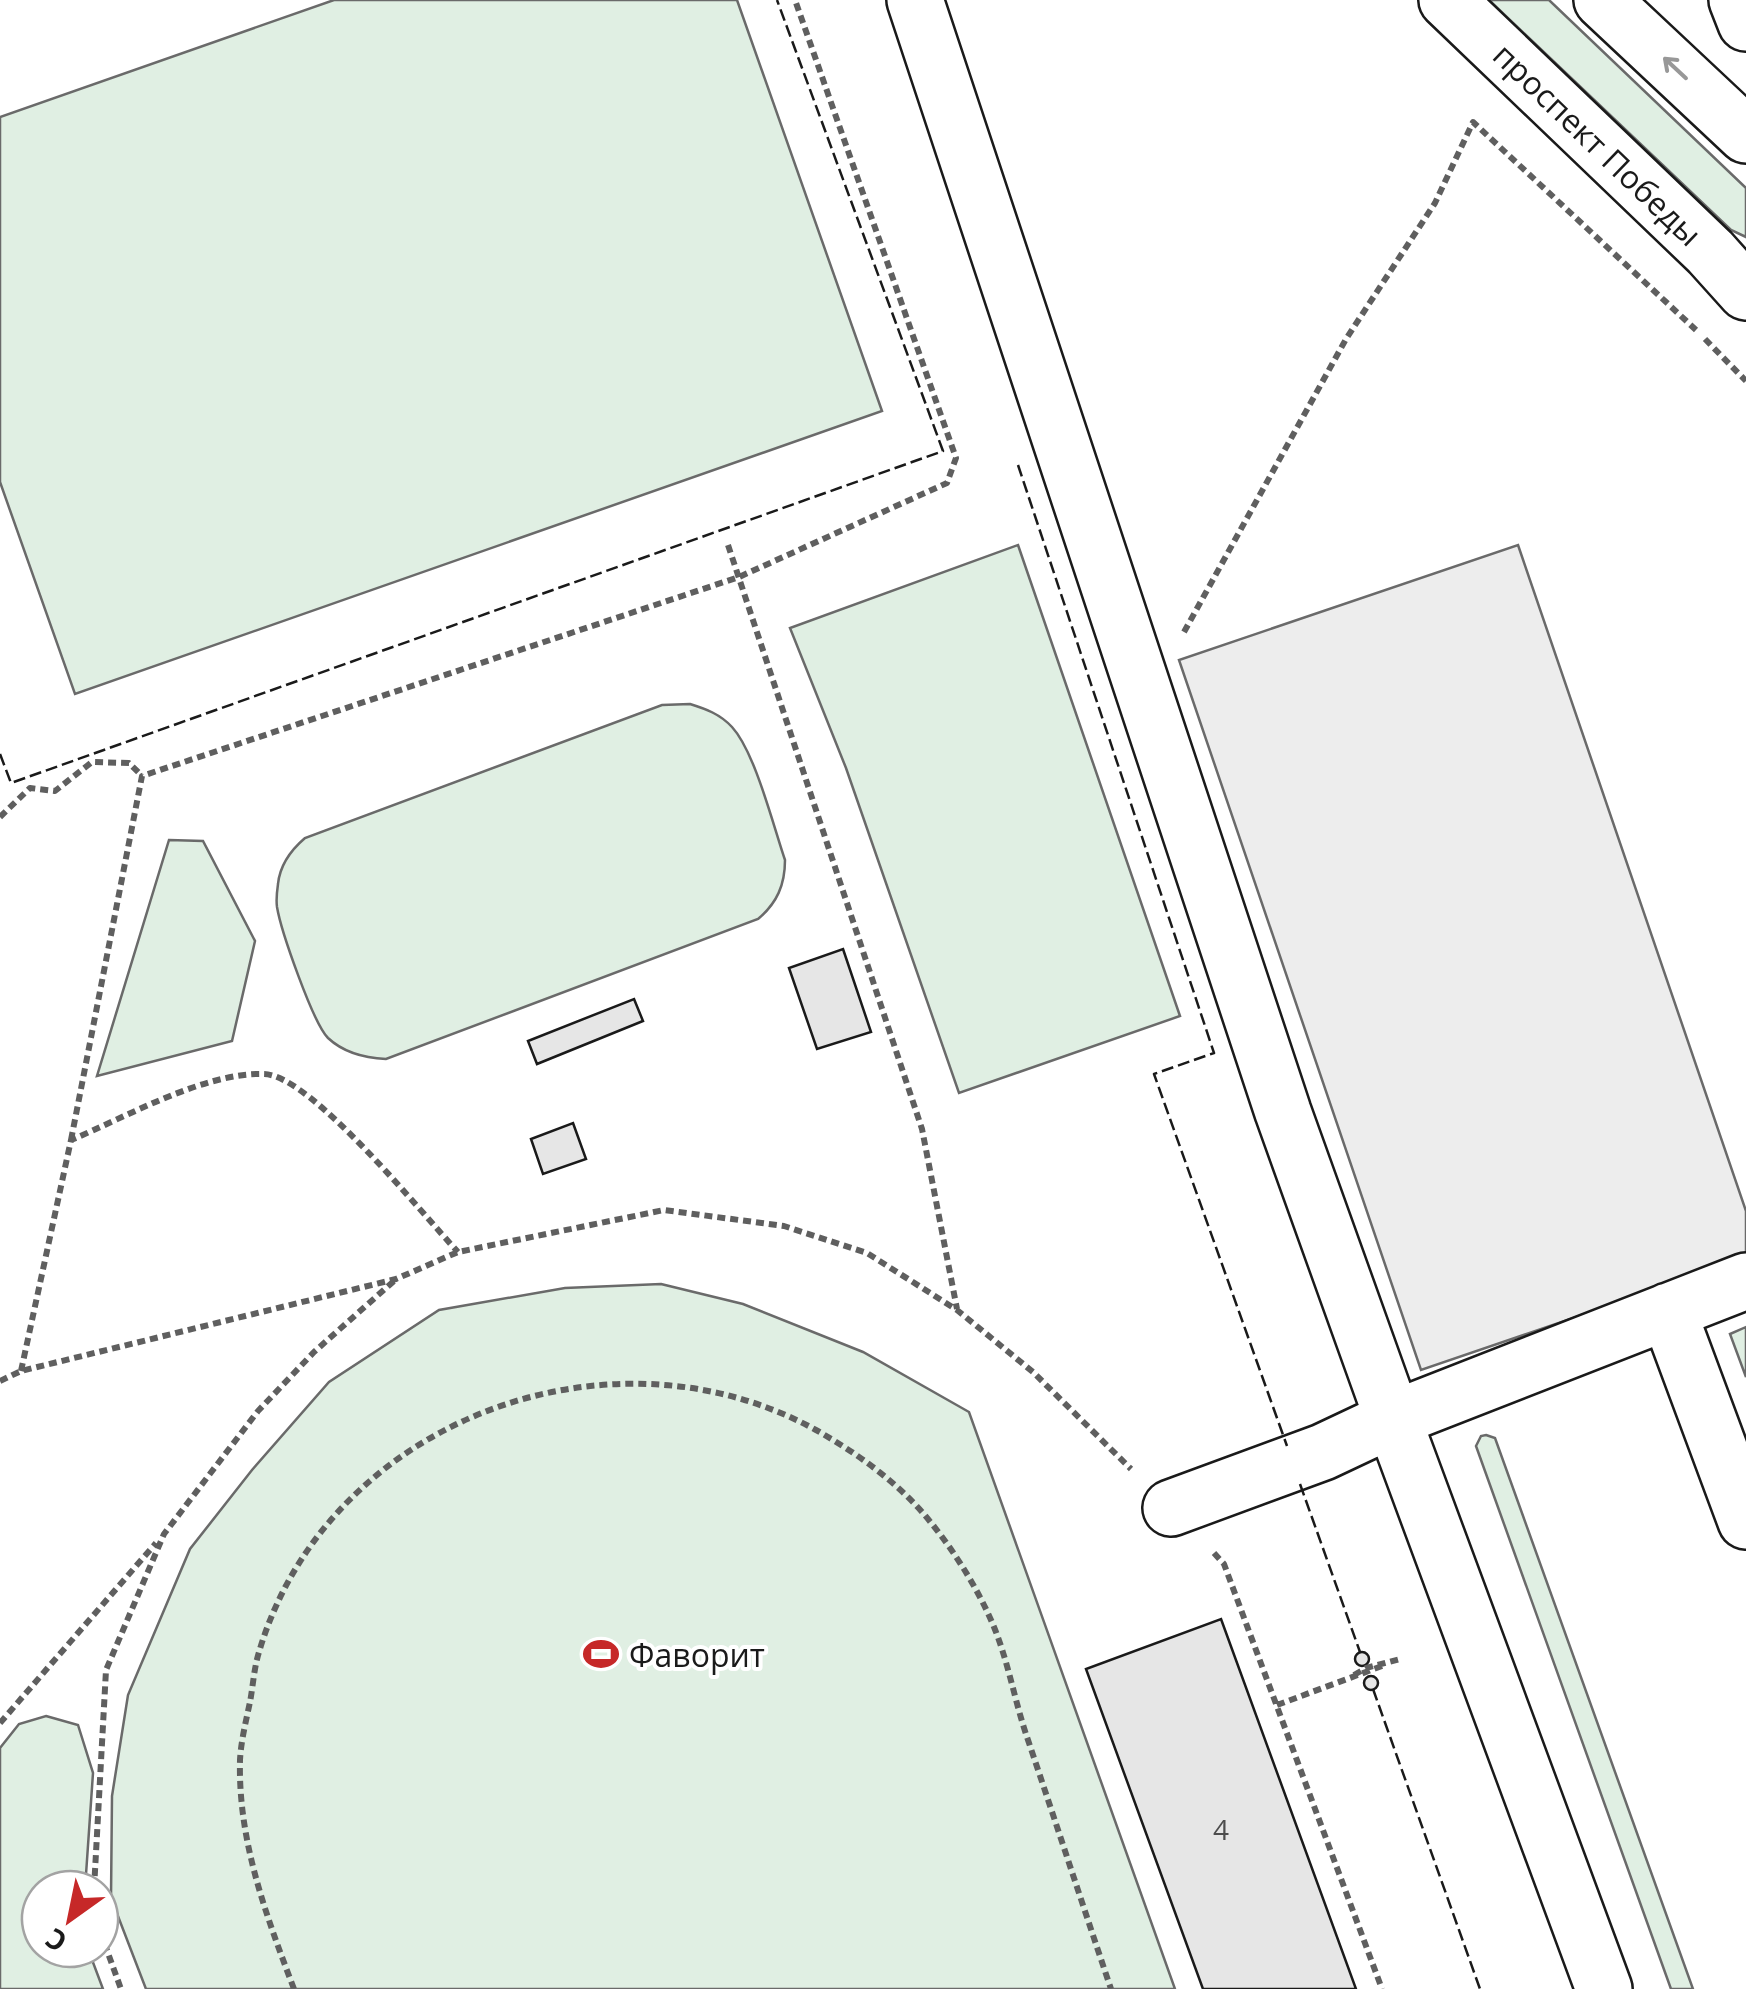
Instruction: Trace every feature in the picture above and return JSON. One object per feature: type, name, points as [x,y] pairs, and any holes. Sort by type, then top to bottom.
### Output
[{"type":"street","points":[[915,0],[1290,1130],[1392,1420],[1604,1989]]},
{"type":"street","name":"проспект Победы","points":[[1446,0],[1736,272]]},
{"type":"street","points":[[1602,0],[1746,135]]},
{"type":"street","points":[[1737,0],[1746,23]]},
{"type":"street","points":[[1171,1508],[1323,1452],[1392,1420],[1746,1280]]},
{"type":"street","points":[[1668,1311],[1746,1521]]},
{"type":"path","points":[[142,776],[739,578],[947,483],[956,458],[795,0]]},
{"type":"path","points":[[1146,702],[1338,355],[1435,203],[1473,122],[1746,381]]},
{"type":"path","points":[[728,545],[922,1129],[958,1310]]},
{"type":"path","points":[[0,817],[30,788],[55,792],[92,762],[129,763],[142,776]]},
{"type":"path","points":[[21,1371],[142,776]]},
{"type":"path","points":[[71,1140],[214,1080],[268,1073],[326,1108],[458,1252]]},
{"type":"path","points":[[0,1381],[21,1371],[396,1279],[458,1252],[664,1210],[784,1226],[868,1253],[958,1310],[1033,1372],[1224,1564],[1382,1989]]},
{"type":"path","points":[[0,1723],[164,1534],[258,1411],[314,1352],[396,1279]]},
{"type":"path","points":[[294,1989],[268,1920],[245,1839],[240,1758],[258,1653],[279,1602],[310,1549],[334,1518],[371,1480],[409,1450],[464,1419],[530,1395],[625,1383],[675,1384],[762,1404],[857,1455],[921,1510],[955,1557],[994,1629],[1111,1989]]},
{"type":"path","points":[[95,1869],[106,1670],[164,1534]]},
{"type":"path","points":[[1276,1706],[1366,1668],[1400,1659]]},
{"type":"green space","points":[[334,0],[737,0],[882,411],[75,694],[0,482],[0,117]]},
{"type":"green space","points":[[1489,0],[1549,0],[1746,188],[1746,237],[1731,230]]},
{"type":"green space","points":[[1018,545],[1180,1016],[959,1093],[846,768],[790,628]]},
{"type":"green space","points":[[690,704],[732,727],[763,790],[785,860],[779,893],[765,913],[758,919],[386,1059],[355,1054],[328,1038],[298,976],[277,907],[281,870],[305,838],[662,705]]},
{"type":"green space","points":[[169,840],[203,841],[255,941],[232,1041],[97,1076]]},
{"type":"green space","name":"Фаворит","points":[[661,1284],[743,1304],[863,1352],[969,1412],[1175,1989],[146,1989],[120,1921],[120,1869],[111,1869],[112,1796],[128,1695],[190,1549],[329,1382],[439,1310],[565,1288]]},
{"type":"green space","points":[[1746,1327],[1746,1377],[1730,1334]]},
{"type":"green space","points":[[1481,1436],[1495,1438],[1693,1989],[1671,1989],[1476,1446]]},
{"type":"green space","points":[[46,1716],[78,1725],[93,1773],[86,1869],[20,1869],[20,1969],[96,1969],[103,1989],[0,1989],[0,1748],[19,1724]]},
{"type":"shaded area","points":[[1518,545],[1746,1211],[1746,1259],[1421,1370],[1179,660]]},
{"type":"building","points":[[843,949],[871,1032],[817,1049],[789,968]]},
{"type":"building","points":[[634,999],[643,1021],[537,1064],[528,1041]]},
{"type":"building","points":[[573,1123],[586,1159],[543,1174],[531,1139]]},
{"type":"building","points":[[1221,1619],[1356,1989],[1203,1989],[1086,1669]]},
{"type":"building","points":[[1362,1652],[1369,1659],[1362,1666],[1355,1659]]},
{"type":"building","points":[[1371,1676],[1378,1683],[1371,1690],[1364,1683]]},
{"type":"fence","points":[[0,754],[11,783],[943,451],[777,0]]},
{"type":"fence","points":[[1018,465],[1214,1053],[1154,1074],[1287,1446]]},
{"type":"fence","points":[[1300,1484],[1360,1652]]},
{"type":"fence","points":[[1373,1689],[1480,1989]]},
{"type":"place","name":"Фаворит","points":[[601,1654]]}]
